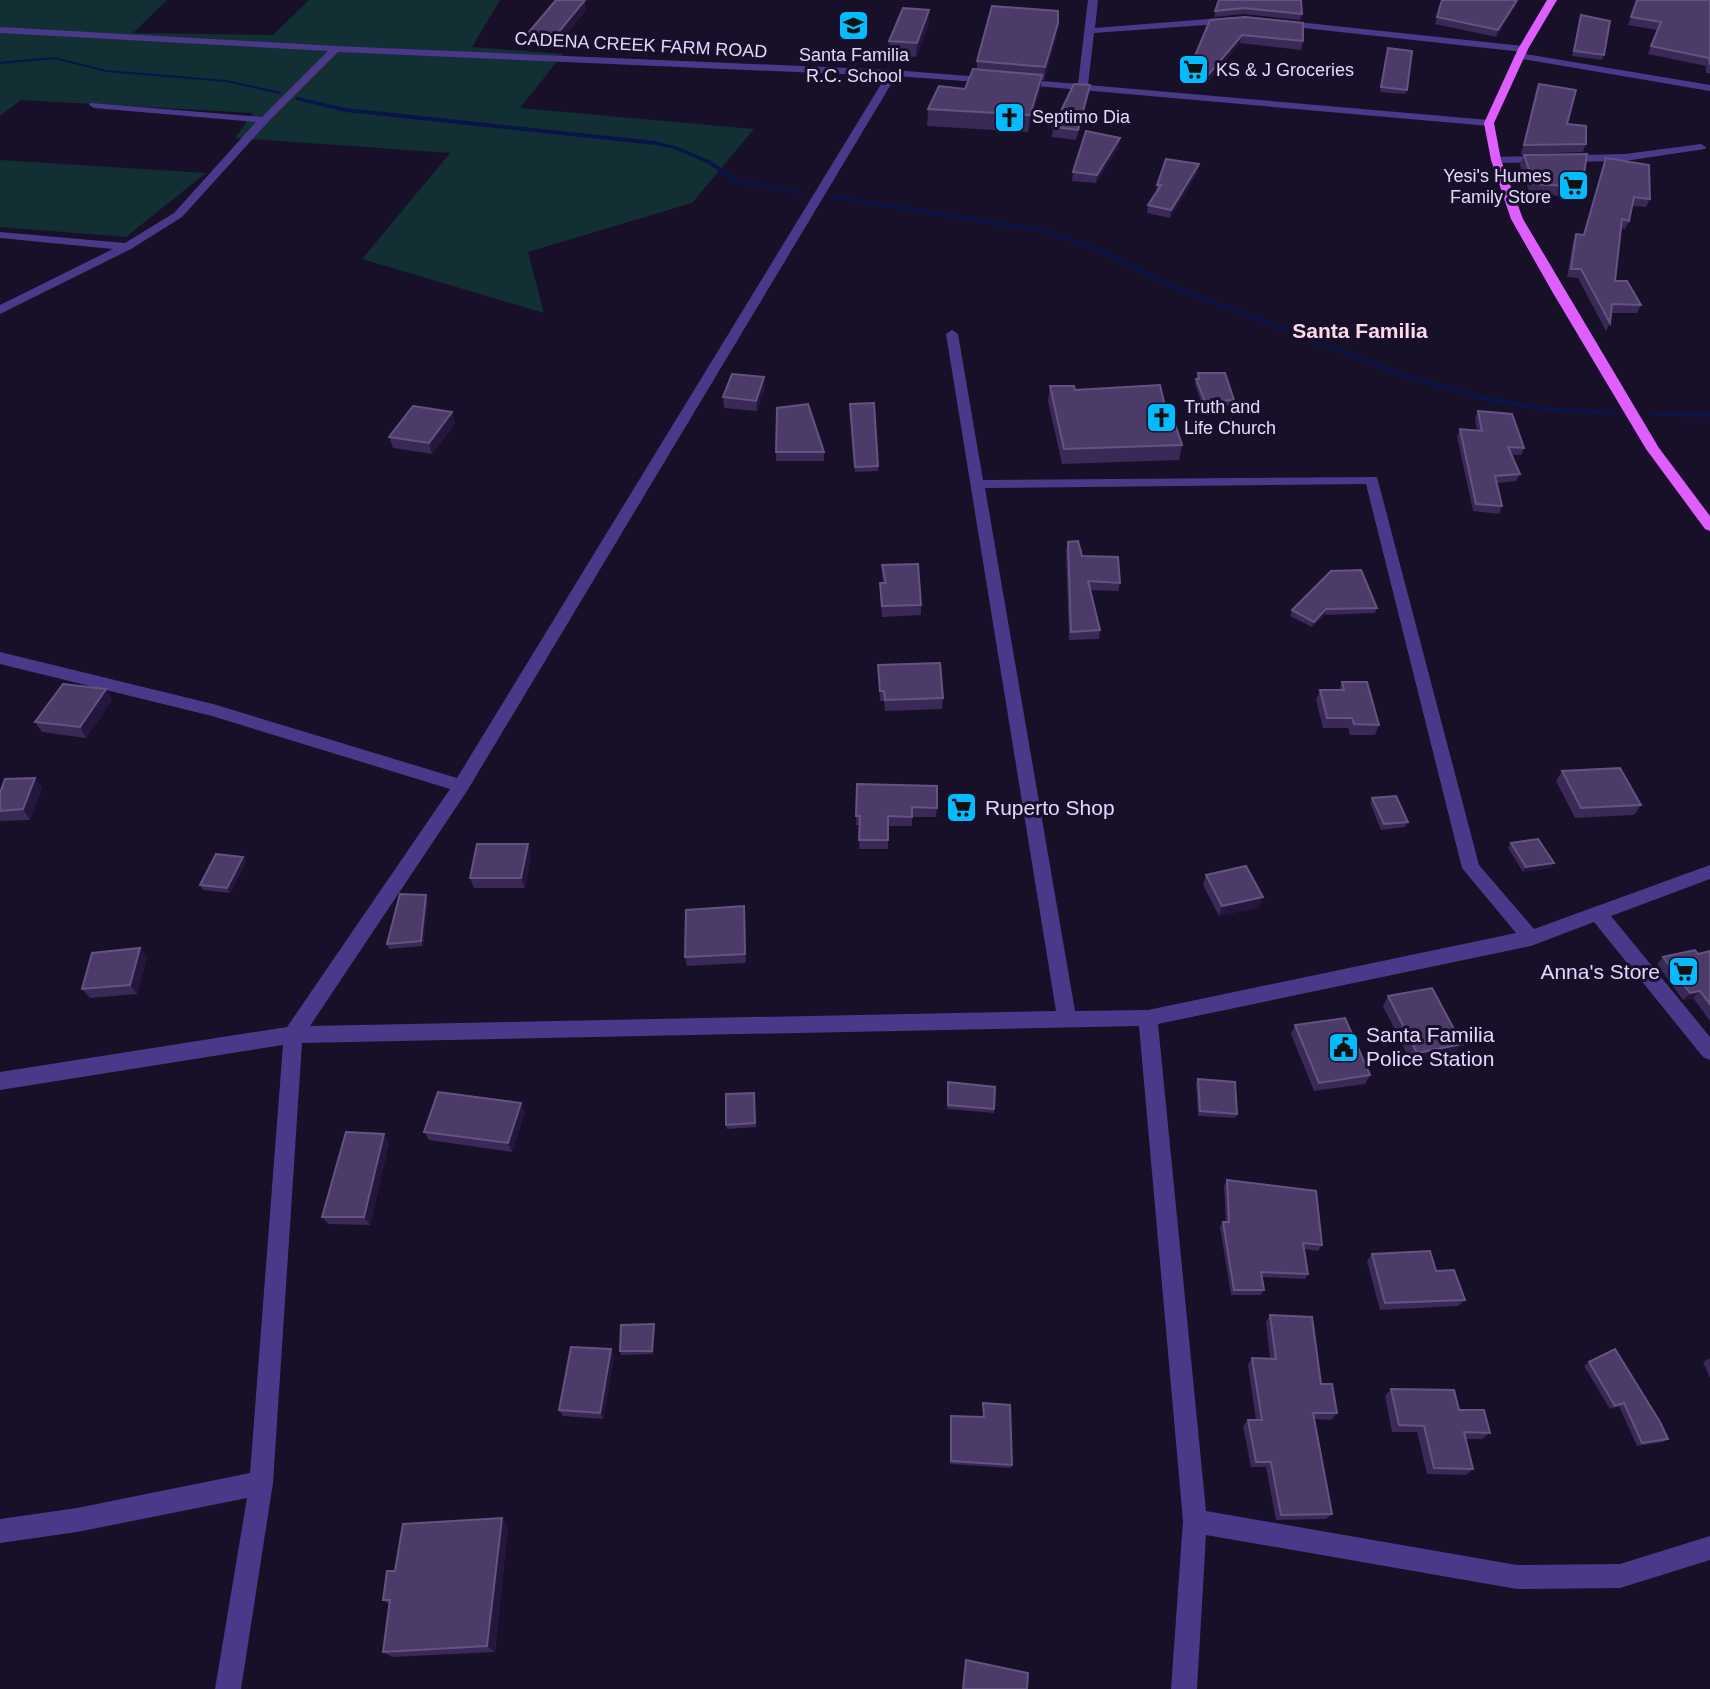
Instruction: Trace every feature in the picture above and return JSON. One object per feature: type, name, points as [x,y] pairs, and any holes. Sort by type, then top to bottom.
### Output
[{"type":"main road","points":[[1552,0],[1521,52],[1489,123],[1496,160],[1517,219],[1559,293],[1653,449],[1710,526]]},
{"type":"street","points":[[1083,87],[1093,0]]},
{"type":"street","points":[[1088,31],[1243,20]]},
{"type":"street","points":[[1271,22],[1521,52],[1710,88]]},
{"type":"street","name":"CADENA CREEK FARM ROAD","points":[[0,30],[336,49],[893,73],[1489,123]]},
{"type":"street","points":[[0,310],[127,247],[184,209],[264,120],[336,49]]},
{"type":"street","points":[[228,1689],[261,1483],[293,1035],[461,786],[893,73]]},
{"type":"street","points":[[94,106],[264,120]]},
{"type":"street","points":[[1496,160],[1592,160],[1674,153],[1701,147]]},
{"type":"street","points":[[0,235],[127,247]]},
{"type":"street","points":[[952,334],[1067,1019]]},
{"type":"street","points":[[976,484],[1372,480],[1471,868],[1531,938]]},
{"type":"street","points":[[0,658],[213,710],[461,786]]},
{"type":"street","points":[[0,1081],[293,1035],[1148,1018],[1531,938],[1710,872]]},
{"type":"street","points":[[1599,915],[1710,1051]]},
{"type":"street","points":[[1148,1018],[1195,1521],[1184,1689]]},
{"type":"street","points":[[0,1531],[77,1520],[261,1483]]},
{"type":"street","points":[[1195,1521],[1517,1577],[1620,1576],[1710,1548]]},
{"type":"green space","points":[[0,0],[167,0],[133,33],[273,35],[309,0],[500,0],[472,47],[563,54],[520,108],[754,129],[692,203],[528,252],[544,313],[362,259],[450,153],[235,138],[253,113],[21,100],[0,116]]},
{"type":"green space","points":[[0,160],[206,173],[126,237],[0,227]]},
{"type":"building","points":[[556,0],[585,0],[557,34],[529,32]]},
{"type":"building","points":[[1219,0],[1301,0],[1302,14],[1244,8],[1215,11]]},
{"type":"building","points":[[1442,0],[1517,0],[1498,30],[1437,17]]},
{"type":"building","points":[[1637,0],[1710,0],[1710,65],[1709,58],[1651,46],[1661,22],[1631,17]]},
{"type":"building","points":[[992,6],[1058,11],[1058,23],[1045,67],[977,61]]},
{"type":"building","points":[[903,8],[929,10],[917,43],[889,41]]},
{"type":"building","points":[[1581,15],[1610,21],[1604,55],[1574,51]]},
{"type":"building","points":[[1245,17],[1303,23],[1303,41],[1242,35],[1208,75],[1189,70],[1210,20]]},
{"type":"building","points":[[1388,48],[1412,51],[1407,90],[1381,87]]},
{"type":"building","points":[[973,69],[1042,75],[1030,115],[928,109],[939,86],[965,89]]},
{"type":"building","points":[[1074,84],[1090,85],[1078,130],[1053,127]]},
{"type":"building","points":[[1539,84],[1576,90],[1567,124],[1586,126],[1586,144],[1524,145]]},
{"type":"building","points":[[1086,131],[1120,138],[1097,175],[1073,172]]},
{"type":"building","points":[[1587,154],[1582,187],[1534,184],[1524,155]]},
{"type":"building","points":[[1606,158],[1649,165],[1650,199],[1634,197],[1629,221],[1622,219],[1615,281],[1627,281],[1641,305],[1612,304],[1610,323],[1581,269],[1571,269],[1576,234],[1584,235]]},
{"type":"building","points":[[1166,159],[1199,164],[1171,210],[1148,205],[1161,185],[1157,185]]},
{"type":"building","points":[[1198,373],[1225,373],[1234,400],[1205,402],[1196,379],[1199,379]]},
{"type":"building","points":[[732,374],[764,377],[756,401],[723,397]]},
{"type":"building","points":[[1160,385],[1167,415],[1172,415],[1182,445],[1064,449],[1050,386],[1074,386],[1075,390]]},
{"type":"building","points":[[874,403],[878,466],[855,467],[850,404]]},
{"type":"building","points":[[808,404],[824,452],[776,452],[777,408]]},
{"type":"building","points":[[413,406],[452,412],[429,443],[389,437]]},
{"type":"building","points":[[1478,411],[1512,414],[1524,448],[1508,447],[1520,474],[1495,476],[1502,506],[1476,504],[1460,429],[1482,431]]},
{"type":"building","points":[[1078,541],[1082,556],[1118,557],[1120,583],[1088,581],[1100,630],[1071,632],[1068,542]]},
{"type":"building","points":[[918,564],[921,605],[882,606],[880,583],[886,583],[882,565]]},
{"type":"building","points":[[1361,570],[1377,608],[1326,609],[1314,622],[1292,610],[1331,571]]},
{"type":"building","points":[[940,663],[943,698],[885,700],[884,691],[880,691],[878,665]]},
{"type":"building","points":[[1342,682],[1367,682],[1379,725],[1354,724],[1352,718],[1327,718],[1320,690],[1344,690]]},
{"type":"building","points":[[63,684],[106,689],[80,727],[35,722]]},
{"type":"building","points":[[1620,768],[1641,805],[1581,808],[1562,771]]},
{"type":"building","points":[[35,778],[23,809],[0,811],[0,793],[5,779]]},
{"type":"building","points":[[857,784],[937,786],[937,808],[912,807],[912,817],[888,816],[888,840],[859,840],[860,816],[856,816]]},
{"type":"building","points":[[1396,796],[1408,822],[1384,824],[1372,798]]},
{"type":"building","points":[[1538,839],[1554,863],[1526,867],[1511,843]]},
{"type":"building","points":[[477,844],[528,844],[521,878],[470,878]]},
{"type":"building","points":[[216,854],[243,857],[227,888],[200,885]]},
{"type":"building","points":[[1246,866],[1263,897],[1222,906],[1206,875]]},
{"type":"building","points":[[400,894],[426,895],[421,941],[387,944]]},
{"type":"building","points":[[744,906],[745,954],[685,957],[686,910]]},
{"type":"building","points":[[140,948],[130,985],[82,989],[92,953]]},
{"type":"building","points":[[1695,950],[1698,954],[1710,951],[1710,1004],[1700,991],[1690,993],[1663,957]]},
{"type":"building","points":[[1432,988],[1462,1044],[1417,1053],[1388,996]]},
{"type":"building","points":[[1345,1018],[1370,1075],[1319,1083],[1295,1025]]},
{"type":"building","points":[[1198,1079],[1235,1082],[1237,1114],[1200,1111]]},
{"type":"building","points":[[948,1082],[995,1087],[994,1109],[948,1105]]},
{"type":"building","points":[[438,1092],[521,1103],[508,1143],[424,1132]]},
{"type":"building","points":[[754,1093],[755,1123],[726,1125],[726,1094]]},
{"type":"building","points":[[346,1132],[384,1134],[364,1217],[322,1217]]},
{"type":"building","points":[[1227,1180],[1316,1191],[1322,1245],[1303,1243],[1308,1274],[1261,1272],[1264,1290],[1234,1290],[1223,1222],[1229,1222]]},
{"type":"building","points":[[1430,1251],[1436,1271],[1454,1270],[1465,1300],[1385,1303],[1372,1254]]},
{"type":"building","points":[[1270,1315],[1312,1317],[1321,1384],[1332,1384],[1337,1413],[1313,1413],[1332,1514],[1281,1515],[1271,1462],[1256,1462],[1248,1420],[1262,1420],[1252,1358],[1276,1359]]},
{"type":"building","points":[[654,1324],[652,1351],[620,1351],[621,1325]]},
{"type":"building","points":[[571,1347],[611,1349],[600,1413],[559,1410]]},
{"type":"building","points":[[1615,1349],[1668,1439],[1642,1443],[1624,1403],[1615,1406],[1589,1362]]},
{"type":"building","points":[[1391,1389],[1454,1390],[1459,1410],[1484,1410],[1490,1433],[1464,1432],[1473,1469],[1434,1468],[1424,1426],[1399,1425]]},
{"type":"building","points":[[983,1403],[1010,1405],[1012,1465],[951,1461],[951,1416],[984,1417]]},
{"type":"building","points":[[502,1518],[487,1646],[383,1652],[390,1600],[383,1600],[387,1571],[395,1571],[403,1524]]},
{"type":"building","points":[[966,1660],[1028,1673],[1027,1689],[963,1689]]},
{"type":"waterway","points":[[0,63],[54,58],[106,71],[226,81],[279,92]]},
{"type":"waterway","points":[[298,99],[346,110],[655,143],[676,148],[709,162],[737,181],[803,193]]},
{"type":"waterway","points":[[831,197],[1043,230],[1094,248],[1169,285],[1403,375],[1478,397],[1541,409],[1612,413]]},
{"type":"waterway","points":[[1652,415],[1710,415]]},
{"type":"place","name":"Santa Familia R.C. School","points":[[854,25]]},
{"type":"place","name":"KS & J Groceries","points":[[1193,70]]},
{"type":"place","name":"Septimo Dia","points":[[1009,117]]},
{"type":"place","name":"Yesi's Humes Family Store","points":[[1574,186]]},
{"type":"place","name":"Truth and Life Church","points":[[1161,417]]},
{"type":"place","name":"Ruperto Shop","points":[[962,808]]},
{"type":"place","name":"Anna's Store","points":[[1683,972]]},
{"type":"place","name":"Santa Familia Police Station","points":[[1343,1047]]},
{"type":"district","name":"Santa Familia","points":[[1360,331]]}]
